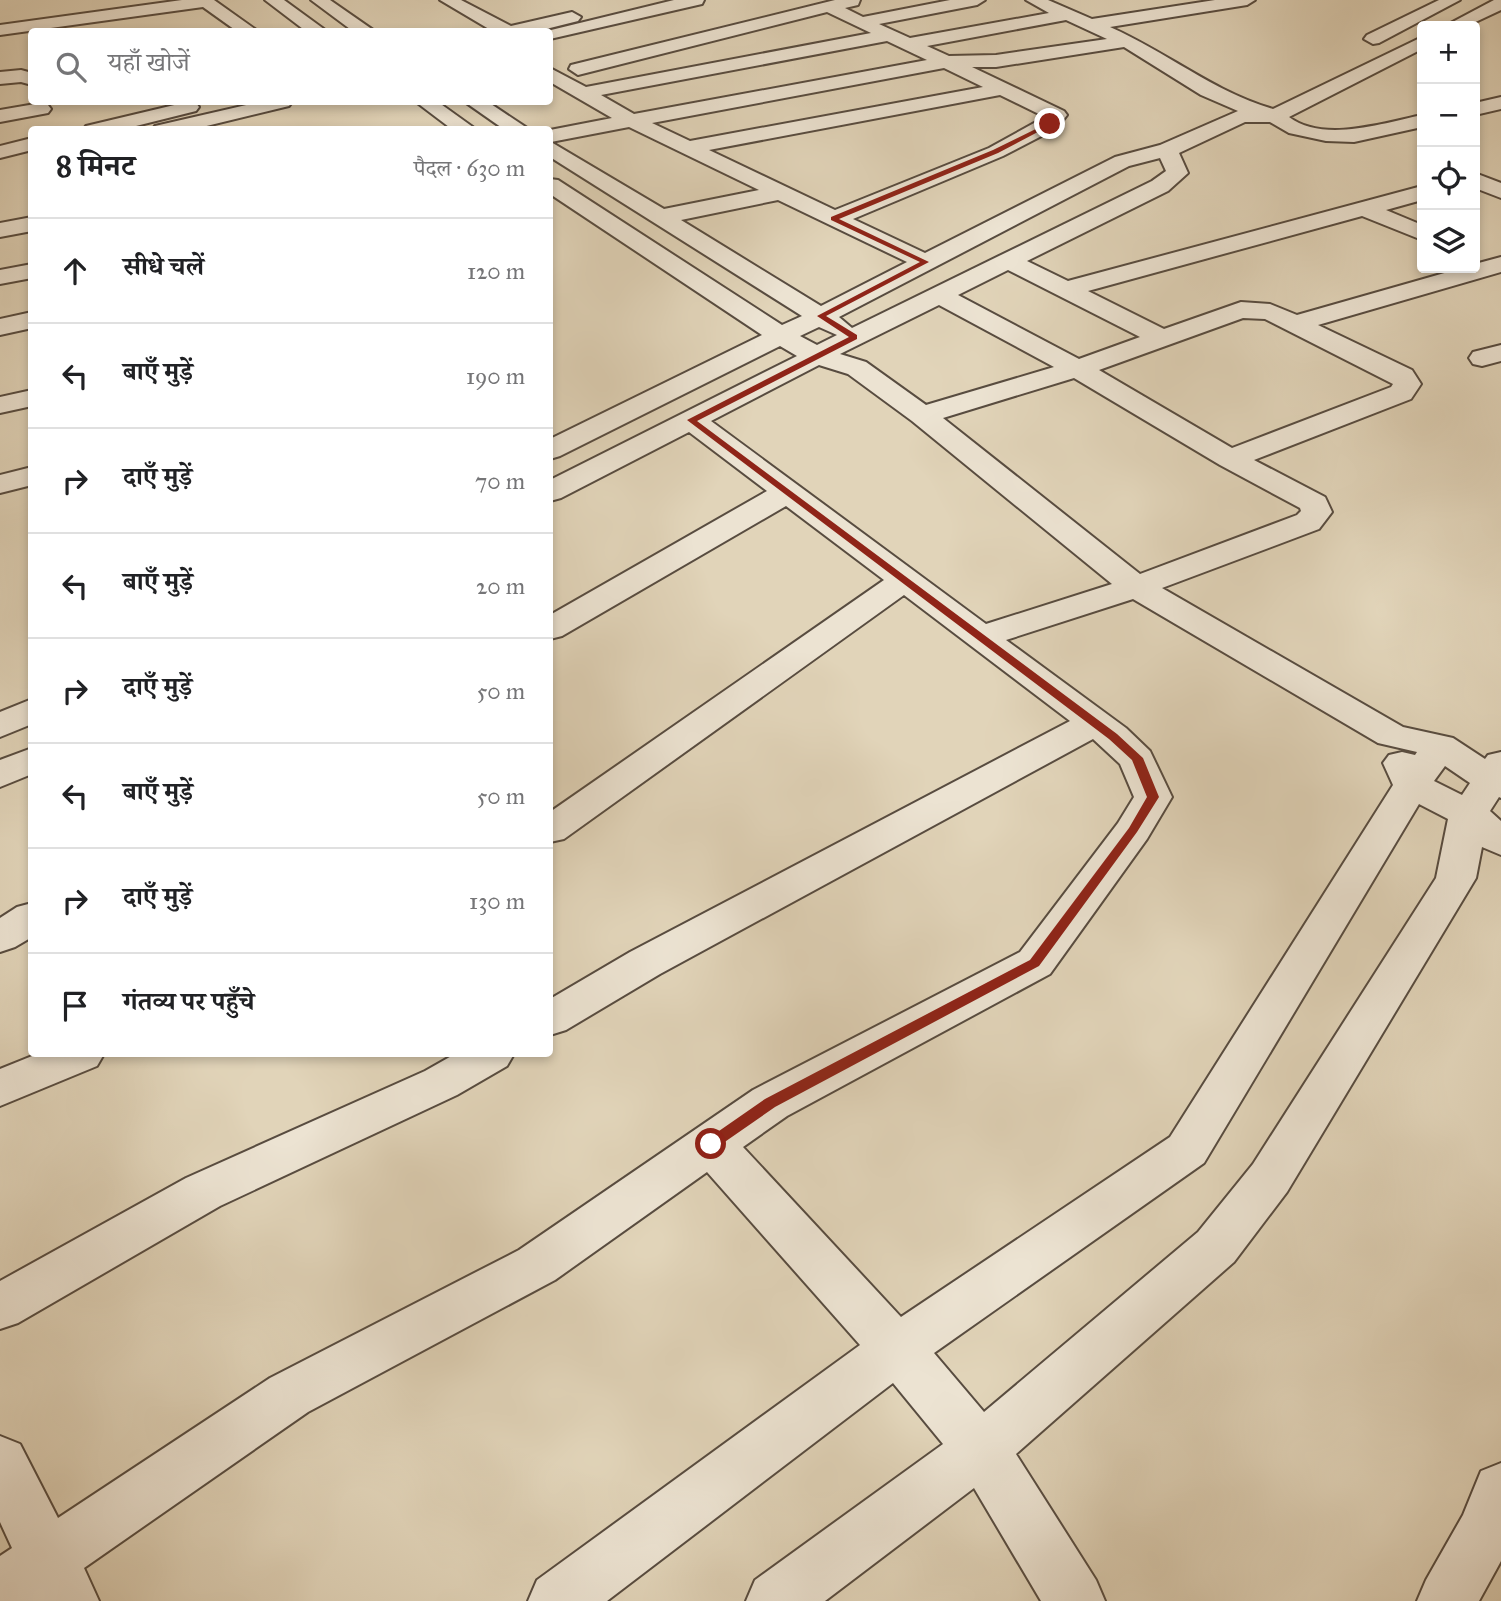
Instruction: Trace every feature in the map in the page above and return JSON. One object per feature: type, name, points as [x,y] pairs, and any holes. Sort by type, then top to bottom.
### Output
[{"type":"street","points":[[273,0],[313,28]]},
{"type":"street","points":[[319,0],[361,28]]},
{"type":"street","points":[[451,2],[473,0]]},
{"type":"street","points":[[526,28],[643,0]]},
{"type":"street","points":[[553,33],[696,0]]},
{"type":"street","points":[[553,75],[856,0]]},
{"type":"street","points":[[862,22],[977,0]]},
{"type":"street","points":[[1089,25],[1247,0]]},
{"type":"street","points":[[1357,47],[1452,0]]},
{"type":"street","points":[[0,30],[204,1],[244,28]]},
{"type":"street","points":[[1042,1],[1127,41],[1240,111],[1275,116],[1289,127],[1338,136],[1354,136],[1417,122]]},
{"type":"street","points":[[451,2],[501,28]]},
{"type":"street","points":[[1464,21],[1501,3]]},
{"type":"street","points":[[752,5],[785,19]]},
{"type":"street","points":[[829,7],[1057,115],[1050,124],[996,152],[833,219]]},
{"type":"street","points":[[909,44],[1068,15]]},
{"type":"street","points":[[211,28],[244,28]]},
{"type":"street","points":[[582,93],[891,35]]},
{"type":"street","points":[[553,135],[628,119],[946,62],[996,61],[1127,41]]},
{"type":"street","points":[[688,42],[733,65]]},
{"type":"street","points":[[1275,116],[1417,45]]},
{"type":"street","points":[[553,76],[628,119],[925,262]]},
{"type":"street","points":[[0,78],[28,78]]},
{"type":"street","points":[[687,148],[1002,89]]},
{"type":"street","points":[[553,449],[821,316],[1122,162],[1167,150],[1240,111],[1261,93]]},
{"type":"street","points":[[1480,108],[1501,103]]},
{"type":"street","points":[[0,116],[40,105],[48,126]]},
{"type":"street","points":[[110,126],[198,105]]},
{"type":"street","points":[[179,126],[269,105]]},
{"type":"street","points":[[430,105],[461,126]]},
{"type":"street","points":[[480,105],[514,126]]},
{"type":"street","points":[[1480,110],[1501,116]]},
{"type":"street","points":[[0,152],[28,145]]},
{"type":"street","points":[[553,150],[821,316],[922,415],[1136,587],[1391,735],[1440,746],[1493,797]]},
{"type":"street","points":[[553,490],[817,356],[856,352],[939,295],[1160,186],[1177,173],[1167,150]]},
{"type":"street","points":[[0,166],[28,160]]},
{"type":"street","points":[[1480,178],[1501,172]]},
{"type":"street","points":[[1480,181],[1501,191]]},
{"type":"street","points":[[553,187],[781,336],[817,356]]},
{"type":"street","points":[[553,209],[622,193]]},
{"type":"street","points":[[661,217],[779,193]]},
{"type":"street","points":[[1064,290],[1417,194]]},
{"type":"street","points":[[1364,209],[1417,231]]},
{"type":"street","points":[[0,230],[28,225]]},
{"type":"street","points":[[1008,261],[1163,338]]},
{"type":"street","points":[[1294,324],[1491,261]]},
{"type":"street","points":[[0,277],[28,272]]},
{"type":"street","points":[[939,295],[1077,369],[1230,458],[1314,503],[1317,512],[1308,522],[1136,587],[981,637]]},
{"type":"street","points":[[922,415],[1077,369],[1241,310],[1270,312],[1402,376],[1406,384],[1401,393],[1230,458]]},
{"type":"street","points":[[0,327],[28,321]]},
{"type":"street","points":[[0,405],[28,399]]},
{"type":"street","points":[[0,1591],[58,1580],[289,1395],[537,1265],[770,1103],[1035,963],[1133,830],[1153,797],[1137,758],[1095,723],[691,420]]},
{"type":"street","points":[[0,484],[28,477]]},
{"type":"street","points":[[553,627],[788,492]]},
{"type":"street","points":[[553,828],[906,579]]},
{"type":"street","points":[[0,726],[28,712]]},
{"type":"street","points":[[553,1017],[645,963],[1095,723]]},
{"type":"street","points":[[1391,735],[1412,785]]},
{"type":"street","points":[[558,1601],[897,1349],[1188,1150],[1412,785],[1440,746]]},
{"type":"street","points":[[0,775],[28,761]]},
{"type":"street","points":[[1412,785],[1493,797]]},
{"type":"street","points":[[776,1601],[982,1449],[1216,1247],[1270,1178],[1456,878],[1493,797]]},
{"type":"street","points":[[0,937],[28,920]]},
{"type":"street","points":[[0,1088],[74,1057]]},
{"type":"street","points":[[0,1307],[203,1192],[441,1083],[486,1057]]},
{"type":"street","points":[[711,1144],[897,1349],[982,1449],[1075,1601]]},
{"type":"street","points":[[0,1462],[58,1580]]},
{"type":"street","points":[[1447,1601],[1487,1529],[1501,1490]]},
{"type":"route","points":[[711,1144],[770,1103],[1035,963],[1133,830],[1153,797],[1137,758],[1113,736],[691,420],[854,337],[821,316],[925,262],[833,219],[996,152],[1050,124]]}]
